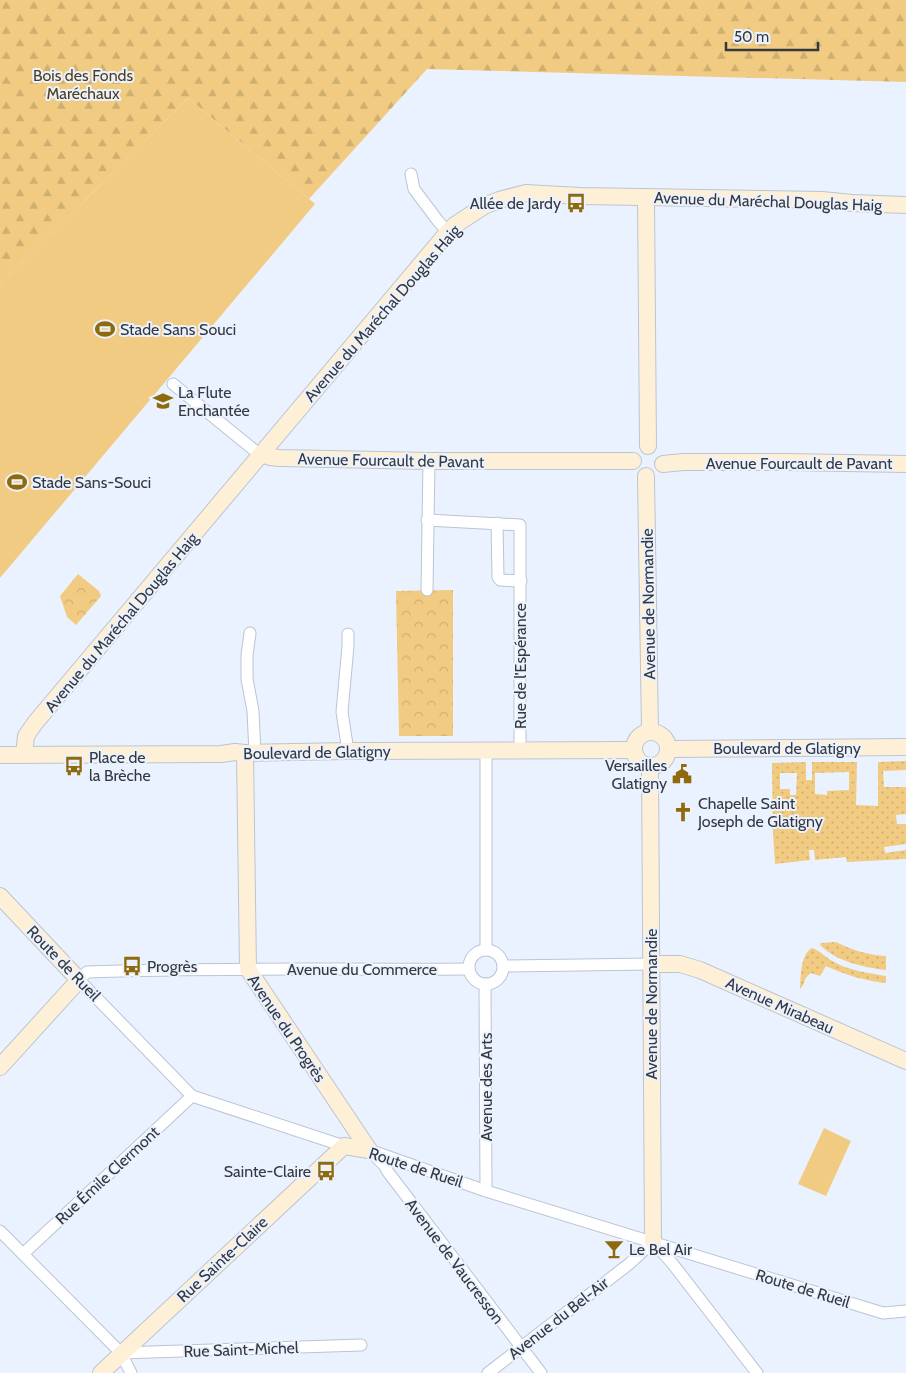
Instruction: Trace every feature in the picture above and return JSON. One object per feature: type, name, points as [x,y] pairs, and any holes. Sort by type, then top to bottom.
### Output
[{"type":"street","points":[[411,174],[414,189],[448,232]]},
{"type":"street","name":"Avenue du Maréchal Douglas Haig","points":[[24,755],[26,736],[30,730],[448,232],[455,225],[484,206],[526,193],[580,196],[822,200],[852,204],[906,205]]},
{"type":"street","points":[[646,197],[648,446]]},
{"type":"street","name":"Avenue Fourcault de Pavant","points":[[173,384],[254,450],[270,457],[428,461],[633,461]]},
{"type":"street","points":[[648,446],[652,446],[660,451],[663,464],[659,472],[646,476],[637,471],[633,461],[639,449],[648,446]]},
{"type":"street","points":[[427,590],[428,461]]},
{"type":"street","name":"Avenue Fourcault de Pavant","points":[[663,464],[683,462],[786,462],[906,464]]},
{"type":"street","name":"Avenue de Normandie","points":[[646,476],[650,732]]},
{"type":"street","name":"Rue de l'Espérance","points":[[427,520],[520,525],[520,751]]},
{"type":"street","name":"Rue de l'Espérance","points":[[498,523],[498,578],[500,580],[521,581]]},
{"type":"street","points":[[250,632],[247,655],[247,679],[253,711],[250,753]]},
{"type":"street","points":[[348,634],[342,712],[348,751]]},
{"type":"street","points":[[650,732],[664,738],[668,749],[667,754],[660,763],[650,766],[640,763],[634,750],[636,740],[644,733],[650,732]]},
{"type":"street","name":"Boulevard de Glatigny","points":[[668,749],[906,747]]},
{"type":"street","name":"Boulevard de Glatigny","points":[[0,755],[634,750]]},
{"type":"street","points":[[486,751],[486,949]]},
{"type":"street","name":"Avenue du Progrès","points":[[250,753],[248,969],[358,1146]]},
{"type":"street","name":"Avenue de Normandie","points":[[650,766],[653,1242]]},
{"type":"street","name":"Route de Rueil","points":[[0,896],[192,1096],[358,1146],[486,1191],[882,1313],[906,1312]]},
{"type":"street","points":[[486,949],[500,956],[503,966],[500,977],[496,981],[491,984],[485,984],[472,978],[469,963],[475,953],[486,949]]},
{"type":"street","points":[[503,966],[651,964]]},
{"type":"street","name":"Avenue Mirabeau","points":[[651,964],[680,964],[700,970],[906,1060]]},
{"type":"street","name":"Avenue du Commerce","points":[[79,980],[87,972],[248,969],[469,969]]},
{"type":"street","points":[[0,1067],[79,980]]},
{"type":"street","name":"Avenue des Arts","points":[[485,984],[486,1191]]},
{"type":"street","name":"Rue Émile Clermont","points":[[23,1254],[192,1096]]},
{"type":"street","name":"Avenue de Vaucresson","points":[[358,1146],[384,1164],[388,1172],[541,1373]]},
{"type":"street","name":"Rue Sainte-Claire","points":[[101,1373],[358,1146]]},
{"type":"street","points":[[0,1232],[121,1354],[131,1373]]},
{"type":"street","points":[[653,1242],[672,1262],[757,1373]]},
{"type":"street","name":"Avenue du Bel-Air","points":[[488,1373],[629,1264],[653,1242]]},
{"type":"street","name":"Rue Saint-Michel","points":[[121,1354],[361,1346]]},
{"type":"green space","name":"Bois des Fonds Maréchaux","points":[[0,0],[906,0],[906,82],[427,69],[309,199],[188,98],[0,284]]},
{"type":"green space","name":"Stade Sans Souci","points":[[188,98],[315,204],[0,578],[0,284]]},
{"type":"green space","points":[[78,574],[99,591],[101,596],[76,625],[67,617],[60,596]]},
{"type":"green space","points":[[453,590],[453,736],[399,736],[396,591]]},
{"type":"green space","points":[[906,761],[906,770],[883,771],[884,787],[906,787],[906,814],[896,815],[897,824],[906,824],[906,844],[884,847],[885,853],[906,850],[906,859],[847,862],[846,857],[815,860],[814,850],[809,850],[810,860],[775,864],[772,763],[806,762],[806,780],[812,780],[812,762],[857,762],[856,805],[878,806],[878,762]],"holes":[[[849,772],[849,790],[827,791],[827,795],[815,794],[815,773]],[[780,773],[797,773],[796,795],[790,795],[790,789],[780,789]]]},
{"type":"green space","points":[[836,942],[860,952],[886,956],[886,970],[842,960],[820,945],[821,943]]},
{"type":"green space","points":[[812,948],[842,966],[886,976],[886,983],[856,977],[826,966],[820,976],[811,973],[808,975],[800,989],[803,961],[808,951]]},
{"type":"green space","points":[[824,1128],[851,1141],[826,1196],[798,1184]]},
{"type":"place","name":"Allée de Jardy","points":[[576,203]]},
{"type":"place","name":"Stade Sans Souci","points":[[105,329]]},
{"type":"place","name":"La Flute Enchantée","points":[[163,401]]},
{"type":"place","name":"Stade Sans-Souci","points":[[17,482]]},
{"type":"place","name":"Place de la Brèche","points":[[74,766]]},
{"type":"place","name":"Versailles Glatigny","points":[[682,774]]},
{"type":"place","name":"Chapelle Saint Joseph de Glatigny","points":[[683,812]]},
{"type":"place","name":"Progrès","points":[[132,966]]},
{"type":"place","name":"Sainte-Claire","points":[[326,1171]]},
{"type":"place","name":"Le Bel Air","points":[[614,1249]]}]
